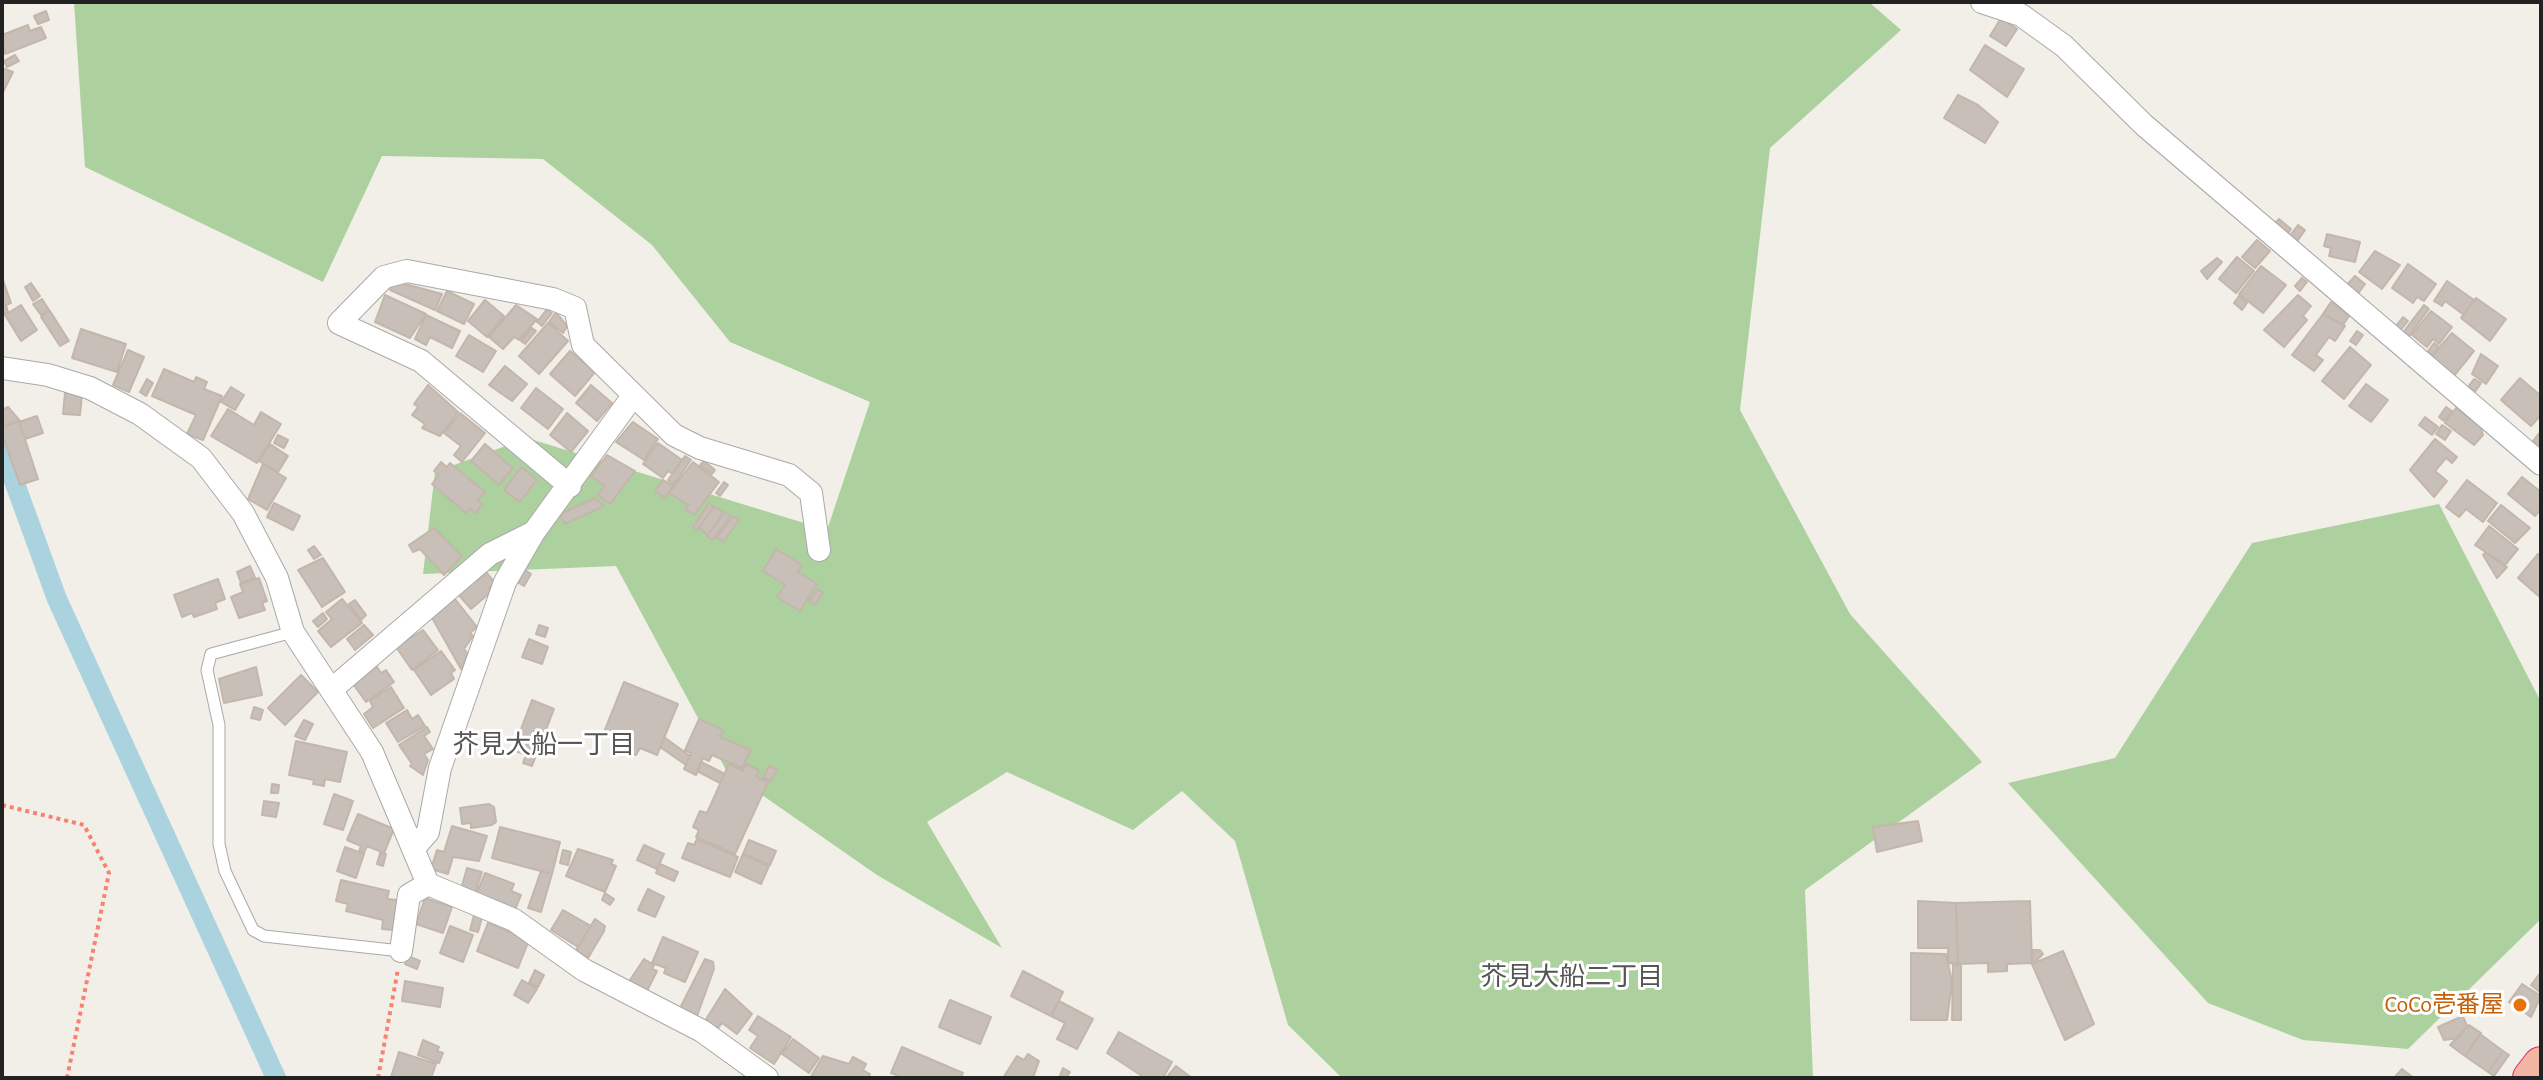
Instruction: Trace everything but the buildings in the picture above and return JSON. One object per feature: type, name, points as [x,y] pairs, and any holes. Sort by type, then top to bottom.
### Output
[{"type":"highway","points":[[2531,1078],[2541,1065]]},
{"type":"street","points":[[1982,2],[2021,15],[2064,46],[2144,125],[2541,464]]},
{"type":"street","points":[[570,486],[421,361],[339,323],[384,277],[407,271],[553,299],[575,308],[583,345],[674,435],[700,448],[789,475],[811,493],[819,550]]},
{"type":"street","points":[[2,368],[48,375],[90,388],[140,414],[201,458],[243,513],[277,578],[293,632],[372,752],[428,884],[514,920],[584,970],[702,1031],[767,1078]]},
{"type":"street","points":[[414,848],[428,832],[440,768],[505,582],[534,532],[633,396]]},
{"type":"street","points":[[331,690],[490,554],[534,532]]},
{"type":"street","points":[[401,951],[409,895],[428,884]]},
{"type":"lane","points":[[293,632],[211,654],[207,670],[219,725],[219,844],[225,871],[253,930],[264,936],[401,951]]},
{"type":"path","points":[[2,805],[84,825],[109,873],[67,1078]]},
{"type":"path","points":[[378,1078],[401,951]]},
{"type":"green space","points":[[74,2],[1869,2],[1901,30],[1770,148],[1740,410],[1850,614],[1982,762],[1805,890],[1813,1078],[1342,1078],[1288,1025],[1235,841],[1182,791],[1133,830],[1007,772],[927,822],[1002,948],[877,875],[726,770],[616,566],[423,574],[435,472],[527,438],[827,530],[870,402],[730,342],[652,245],[543,159],[382,156],[323,282],[85,167]]},
{"type":"green space","points":[[2439,504],[2541,702],[2541,919],[2408,1049],[2303,1040],[2208,1003],[2008,783],[2115,758],[2252,543]]},
{"type":"waterway","points":[[2,448],[57,599],[276,1078]]},
{"type":"place","name":"CoCo壱番屋","points":[[2520,1005]]},
{"type":"district","name":"芥見大船一丁目","points":[[544,745]]},
{"type":"district","name":"芥見大船二丁目","points":[[1572,977]]}]
